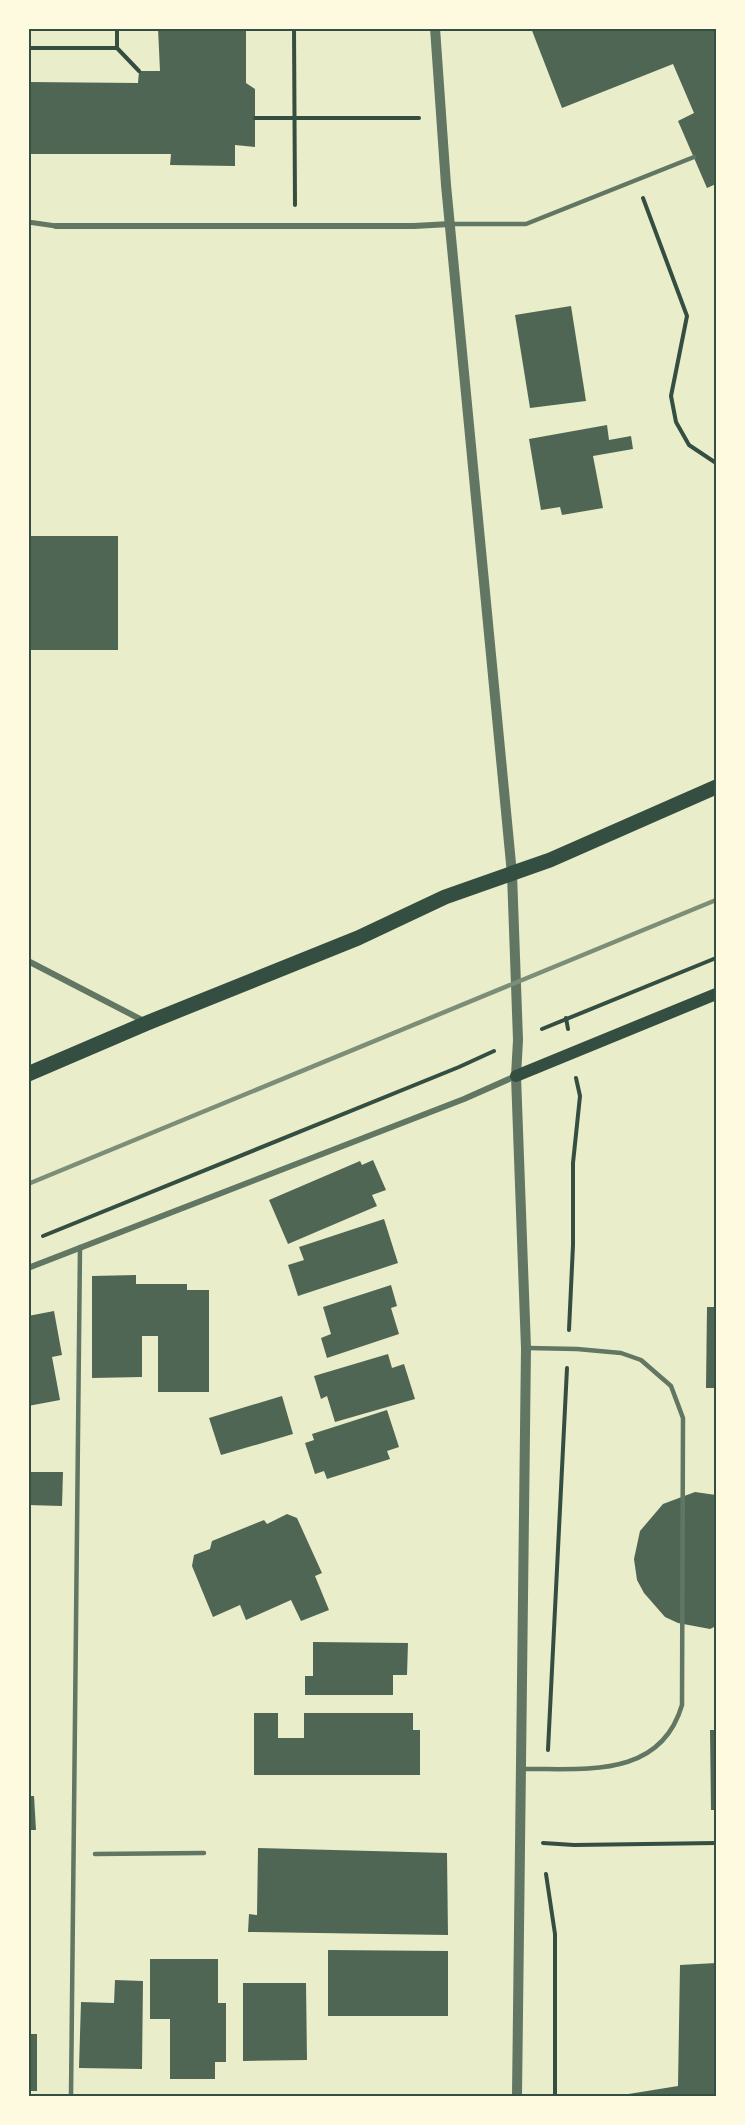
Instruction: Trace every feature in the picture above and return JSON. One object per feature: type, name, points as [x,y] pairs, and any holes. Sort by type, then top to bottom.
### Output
[{"type":"main road","points":[[28,1074],[147,1023],[358,938],[445,897],[512,874],[717,787]]},
{"type":"main road","points":[[516,1076],[717,994]]},
{"type":"street","points":[[435,28],[450,224],[512,874],[525,1348],[517,2097]]},
{"type":"street","points":[[28,222],[56,226],[450,224]]},
{"type":"street","points":[[28,961],[147,1023]]},
{"type":"street","points":[[28,1268],[453,1103],[516,1076]]},
{"type":"lane","points":[[450,224],[525,224],[694,157]]},
{"type":"lane","points":[[71,2097],[80,1247]]},
{"type":"lane","points":[[521,1769],[613,1767],[637,1760],[656,1749],[677,1721],[682,1705],[683,1418],[671,1386],[641,1360],[621,1353],[525,1348]]},
{"type":"lane","points":[[96,1854],[204,1854]]},
{"type":"path","points":[[117,28],[117,48],[139,71]]},
{"type":"path","points":[[294,28],[296,226]]},
{"type":"path","points":[[28,48],[117,48]]},
{"type":"path","points":[[255,118],[441,118]]},
{"type":"path","points":[[637,180],[687,316],[671,396],[676,422],[688,445],[717,463]]},
{"type":"path","points":[[566,1018],[592,1010],[717,958]]},
{"type":"path","points":[[40,1238],[473,1061]]},
{"type":"path","points":[[568,1333],[573,1245],[573,1163],[580,1096]]},
{"type":"path","points":[[548,1753],[567,1367]]},
{"type":"path","points":[[519,1844],[717,1843]]},
{"type":"path","points":[[545,1871],[555,1934],[555,2097]]},
{"type":"building","points":[[158,28],[246,28],[246,83],[255,89],[255,147],[235,145],[235,166],[170,165],[171,154],[28,154],[28,82],[138,83],[139,71],[160,71]]},
{"type":"building","points":[[531,28],[657,28],[659,31],[665,28],[716,28],[716,184],[707,188],[678,121],[694,113],[673,64],[562,108]]},
{"type":"building","points":[[571,306],[586,401],[530,408],[515,315]]},
{"type":"building","points":[[607,425],[609,440],[631,436],[633,449],[593,456],[603,508],[562,515],[560,507],[541,510],[529,439]]},
{"type":"building","points":[[28,536],[118,536],[118,650],[28,650]]},
{"type":"building","points":[[373,1160],[386,1190],[372,1195],[377,1206],[288,1244],[269,1200],[360,1161],[362,1165]]},
{"type":"building","points":[[384,1219],[398,1263],[298,1296],[288,1265],[304,1260],[299,1247]]},
{"type":"building","points":[[136,1275],[136,1284],[187,1284],[187,1290],[209,1290],[209,1392],[158,1392],[158,1336],[142,1336],[142,1377],[92,1378],[92,1276]]},
{"type":"building","points":[[391,1285],[397,1306],[391,1308],[399,1334],[327,1358],[321,1338],[331,1334],[323,1307]]},
{"type":"building","points":[[707,1307],[716,1307],[716,1388],[706,1388]]},
{"type":"building","points":[[54,1311],[62,1355],[52,1357],[60,1400],[28,1406],[28,1316]]},
{"type":"building","points":[[388,1354],[392,1368],[404,1364],[415,1399],[335,1422],[327,1396],[321,1399],[314,1376]]},
{"type":"building","points":[[282,1396],[293,1434],[221,1455],[209,1418]]},
{"type":"building","points":[[387,1410],[399,1447],[387,1451],[390,1459],[327,1479],[324,1471],[315,1474],[305,1443],[314,1440],[312,1434]]},
{"type":"building","points":[[28,1472],[63,1472],[62,1506],[28,1505]]},
{"type":"building","points":[[695,1492],[716,1495],[716,1626],[710,1629],[678,1623],[665,1617],[644,1593],[637,1580],[634,1559],[640,1531],[663,1504]]},
{"type":"building","points":[[287,1514],[297,1518],[322,1573],[315,1576],[329,1610],[301,1621],[291,1600],[246,1620],[240,1605],[213,1617],[192,1566],[194,1555],[210,1549],[212,1541],[264,1520],[267,1524]]},
{"type":"building","points":[[313,1642],[408,1643],[407,1675],[393,1675],[393,1695],[305,1695],[305,1676],[313,1676]]},
{"type":"building","points":[[254,1713],[278,1713],[278,1738],[304,1738],[304,1713],[413,1713],[413,1730],[420,1730],[420,1775],[254,1775]]},
{"type":"building","points":[[710,1730],[716,1730],[716,1810],[711,1810]]},
{"type":"building","points":[[28,1796],[34,1796],[36,1830],[28,1830]]},
{"type":"building","points":[[258,1848],[447,1853],[448,1935],[248,1932],[249,1914],[257,1915]]},
{"type":"building","points":[[328,1950],[448,1951],[448,2016],[328,2016]]},
{"type":"building","points":[[150,1959],[218,1959],[218,2003],[226,2003],[226,2062],[215,2062],[215,2079],[170,2079],[170,2019],[150,2019]]},
{"type":"building","points":[[716,1963],[716,2096],[616,2096],[678,2086],[680,1965]]},
{"type":"building","points":[[115,1980],[143,1981],[142,2069],[79,2068],[81,2002],[114,2003]]},
{"type":"building","points":[[243,1983],[306,1983],[307,2060],[243,2061]]},
{"type":"building","points":[[28,2034],[37,2034],[37,2091],[28,2091]]},
{"type":"railway","points":[[28,1184],[716,900]]}]
